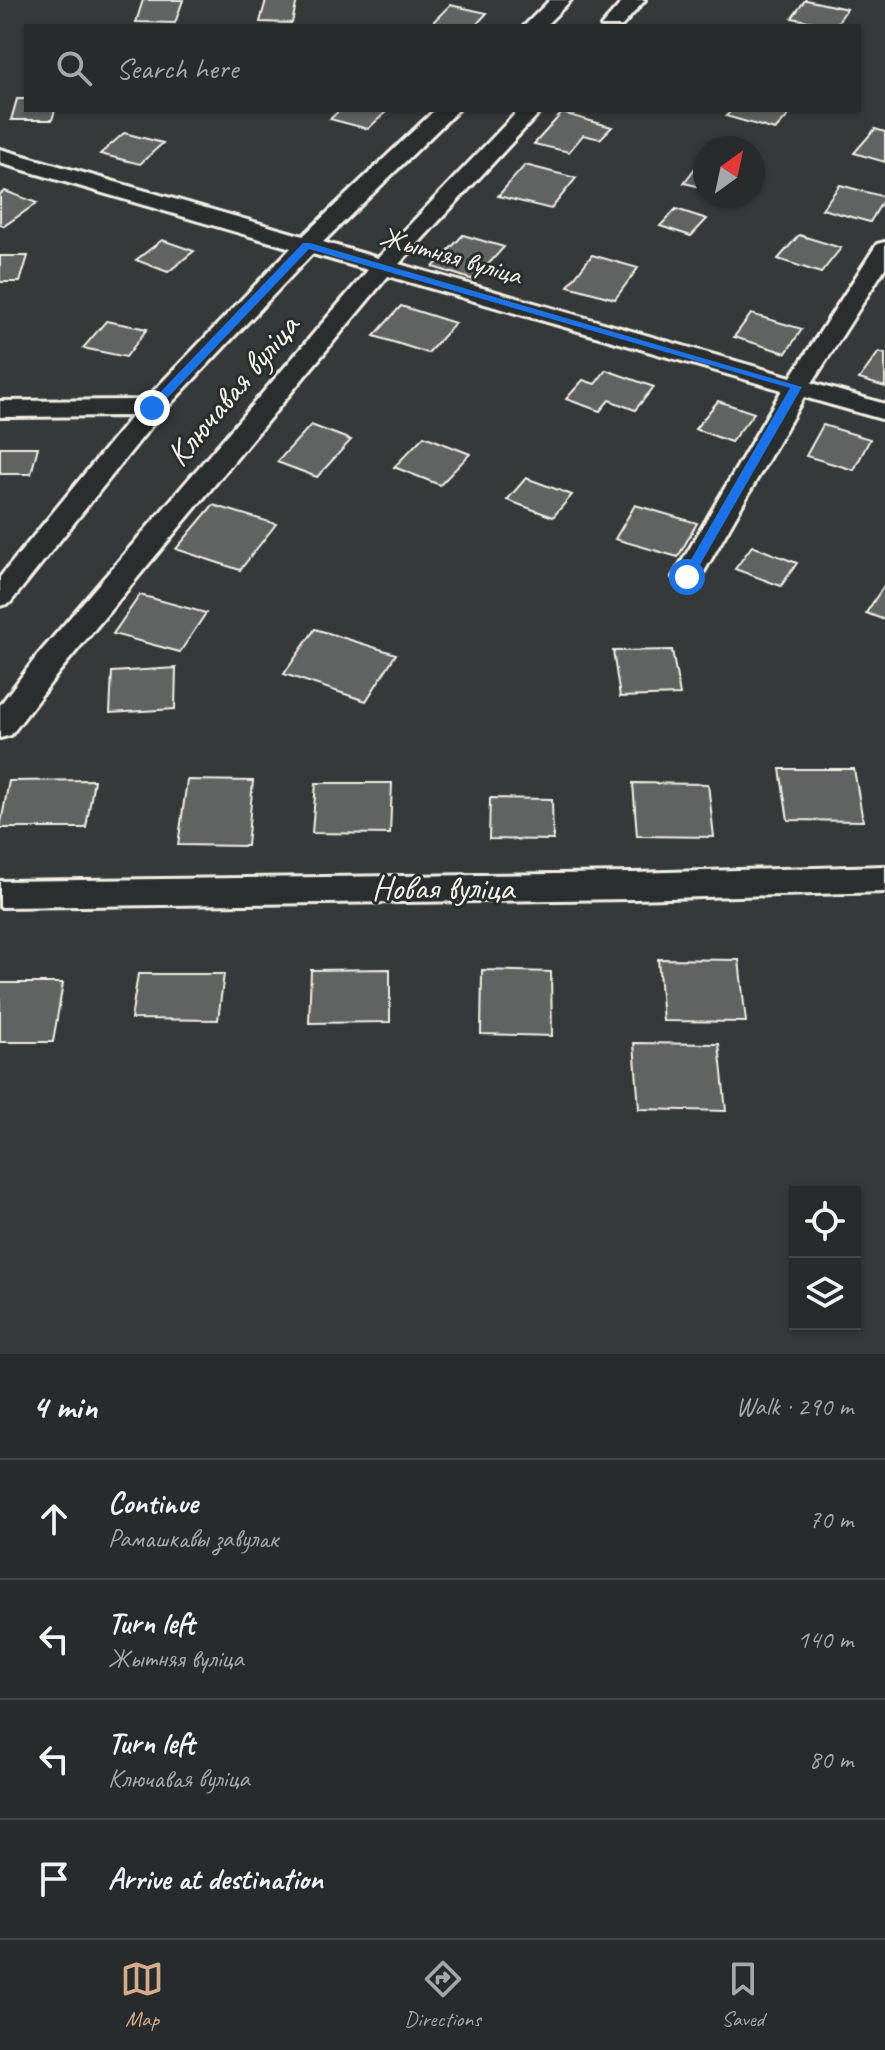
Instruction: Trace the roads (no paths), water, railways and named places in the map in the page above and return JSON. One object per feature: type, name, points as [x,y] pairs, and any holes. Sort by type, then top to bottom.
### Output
[{"type":"street","points":[[536,24],[561,0]]},
{"type":"street","points":[[613,24],[635,0]]},
{"type":"street","name":"Ключавая вуліца","points":[[0,596],[152,408],[307,245],[445,112]]},
{"type":"street","name":"Ключавая вуліца","points":[[0,727],[48,664],[383,267],[529,112]]},
{"type":"street","name":"Жытняя вуліца","points":[[0,156],[885,412]]},
{"type":"street","points":[[687,577],[797,387],[885,249]]},
{"type":"street","points":[[0,409],[152,408]]},
{"type":"street","name":"Новая вуліца","points":[[0,894],[633,886],[885,879]]}]
